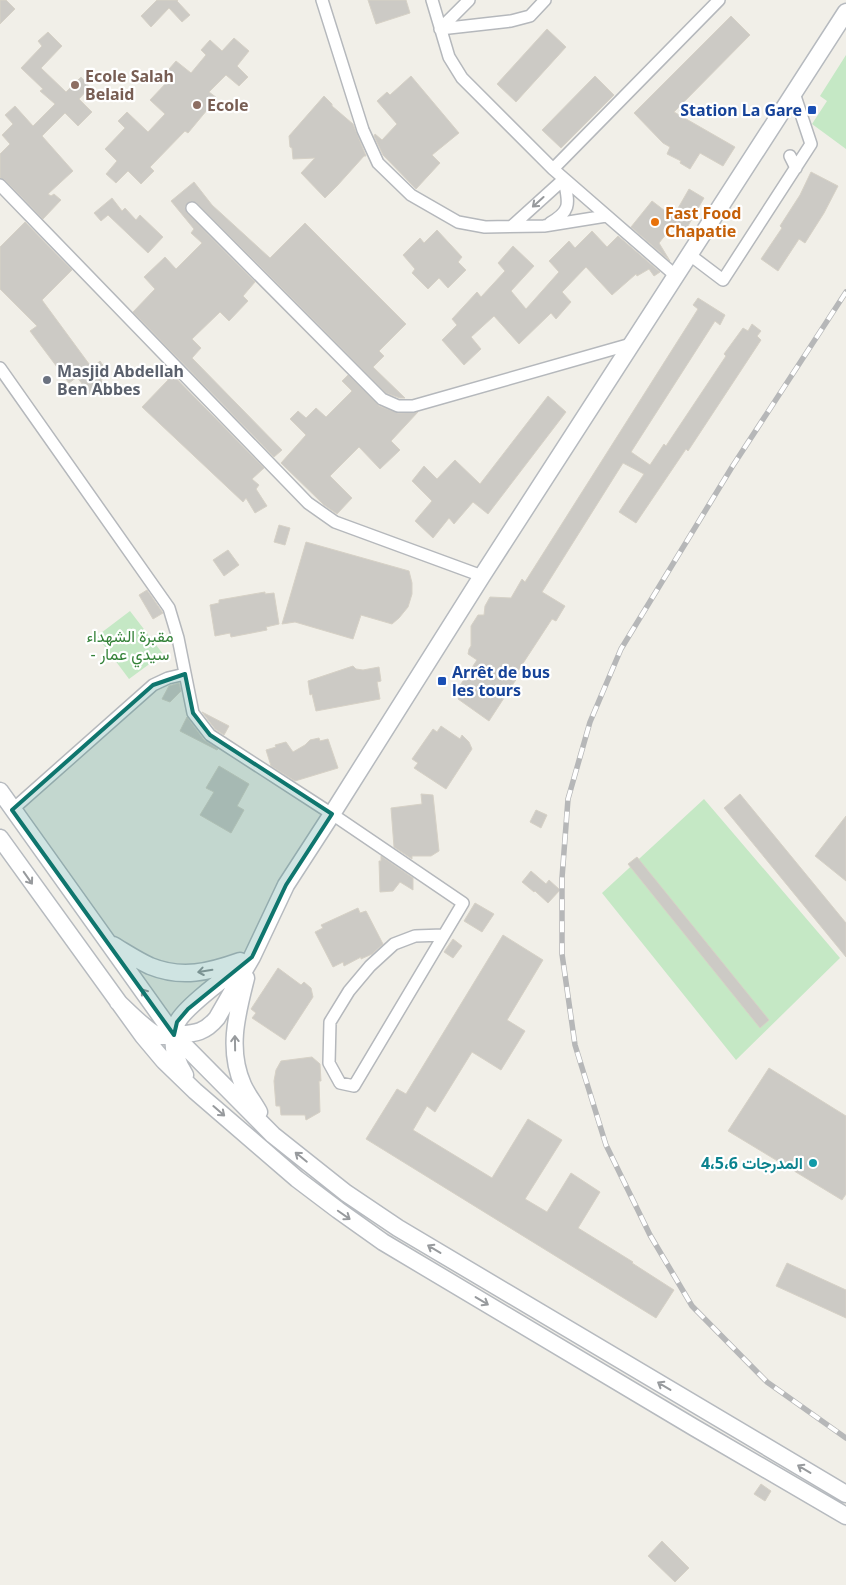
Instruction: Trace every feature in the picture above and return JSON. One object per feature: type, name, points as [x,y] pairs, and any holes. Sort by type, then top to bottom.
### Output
[{"type":"main road","points":[[118,1002],[155,1034],[162,1036],[198,1033],[211,1025],[217,1018],[252,956],[286,885],[482,576],[846,12]]},
{"type":"main road","points":[[0,791],[174,1035],[274,1135],[346,1193],[398,1228],[846,1494]]},
{"type":"main road","points":[[0,838],[118,1002],[159,1055],[195,1090],[297,1179],[383,1242],[846,1516]]},
{"type":"main road","points":[[108,942],[150,966],[177,973],[212,971],[252,956]]},
{"type":"main road","points":[[195,1090],[175,1057],[173,1050],[177,1022],[188,1009],[252,956]]},
{"type":"main road","points":[[252,956],[236,1020],[234,1044],[237,1066],[243,1086],[274,1135]]},
{"type":"street","points":[[322,0],[363,130],[378,163],[411,195],[458,222],[485,227],[544,226],[606,216]]},
{"type":"street","points":[[432,0],[449,57],[462,78],[553,169],[676,276]]},
{"type":"street","points":[[440,29],[469,0]]},
{"type":"street","points":[[440,29],[511,21],[530,16],[545,0]]},
{"type":"street","points":[[553,169],[719,0]]},
{"type":"street","points":[[690,255],[723,280],[748,233],[796,168],[811,144],[794,93]]},
{"type":"street","points":[[790,156],[796,168]]},
{"type":"street","points":[[512,226],[564,179]]},
{"type":"street","points":[[544,226],[562,216],[568,204],[564,179]]},
{"type":"street","points":[[0,185],[308,503],[334,522],[482,576]]},
{"type":"street","points":[[192,208],[382,399],[398,406],[413,406],[631,344]]},
{"type":"street","points":[[0,368],[169,608],[178,638],[193,713],[210,735],[332,814],[463,903],[354,1086],[340,1083],[329,1063],[330,1022],[349,991],[370,966],[394,944],[415,936],[443,935]]},
{"type":"street","points":[[12,810],[154,685],[168,678],[184,674]]},
{"type":"highlighted area","points":[[185,674],[193,713],[210,735],[332,814],[286,885],[252,957],[188,1009],[177,1022],[174,1035],[12,810],[153,685]]},
{"type":"green space","points":[[846,55],[846,149],[812,124],[827,101],[820,96]]},
{"type":"green space","name":"مقبرة الشهداء - سيدي عمار","points":[[130,611],[163,654],[129,679],[97,636]]},
{"type":"green space","points":[[704,799],[840,958],[736,1060],[602,893]]},
{"type":"building","points":[[0,0],[6,0],[15,9],[0,24]]},
{"type":"building","points":[[157,0],[178,0],[190,15],[182,22],[169,8],[151,27],[141,16]]},
{"type":"building","points":[[368,0],[406,0],[410,13],[376,24]]},
{"type":"building","points":[[731,16],[750,35],[674,112],[735,147],[723,166],[700,153],[690,169],[680,163],[681,161],[667,154],[670,147],[663,143],[634,113]]},
{"type":"building","points":[[547,29],[566,47],[516,102],[497,84]]},
{"type":"building","points":[[48,32],[62,46],[41,68],[66,92],[81,77],[90,87],[79,99],[92,112],[78,126],[65,113],[42,136],[73,171],[48,194],[51,196],[54,194],[61,200],[43,219],[5,180],[0,178],[0,154],[10,144],[2,135],[13,124],[5,115],[15,106],[33,126],[55,104],[40,91],[43,89],[21,68],[42,46],[38,41]]},
{"type":"building","points":[[234,38],[249,51],[237,66],[248,77],[239,86],[226,75],[209,92],[217,98],[188,133],[185,131],[150,167],[154,171],[141,184],[128,171],[116,183],[106,174],[117,161],[105,149],[125,128],[118,121],[127,112],[148,132],[165,114],[150,100],[168,81],[162,77],[176,61],[191,73],[206,55],[201,50],[210,40],[222,51]]},
{"type":"building","points":[[411,76],[459,133],[432,155],[440,163],[416,189],[383,155],[374,136],[375,134],[382,140],[397,124],[377,101],[387,92],[390,95]]},
{"type":"building","points":[[595,76],[614,95],[561,148],[542,130]]},
{"type":"building","points":[[324,96],[332,106],[353,124],[366,156],[325,198],[301,173],[315,158],[293,159],[289,136]]},
{"type":"building","points":[[811,172],[838,186],[805,243],[799,239],[778,271],[761,259],[782,228],[780,226],[800,195]]},
{"type":"building","points":[[194,182],[212,205],[270,258],[305,223],[406,324],[379,351],[384,356],[373,367],[405,398],[386,393],[197,203],[190,201],[185,207],[187,213],[255,282],[243,296],[248,301],[229,321],[220,312],[192,339],[201,348],[192,358],[282,450],[274,457],[133,312],[155,289],[144,277],[165,257],[176,269],[202,243],[191,233],[194,229],[171,201]]},
{"type":"building","points":[[689,189],[704,198],[685,231],[674,224],[659,243],[670,261],[631,227],[652,201],[673,217]]},
{"type":"building","points":[[112,198],[122,211],[125,208],[136,220],[140,215],[163,237],[148,253],[108,215],[101,221],[94,213]]},
{"type":"building","points":[[25,222],[72,270],[42,300],[92,368],[100,361],[109,374],[101,380],[106,387],[92,397],[77,377],[69,383],[30,331],[37,326],[0,289],[0,247]]},
{"type":"building","points":[[437,230],[462,257],[458,262],[466,270],[448,288],[439,278],[428,289],[412,273],[415,269],[403,255],[420,238],[424,243]]},
{"type":"building","points":[[592,231],[607,247],[618,236],[660,272],[654,276],[649,269],[637,276],[636,274],[612,295],[586,267],[562,292],[571,302],[556,319],[551,313],[519,344],[494,316],[471,337],[481,349],[464,365],[442,340],[457,325],[452,319],[477,292],[481,297],[505,271],[498,263],[513,246],[534,266],[511,291],[526,309],[559,272],[549,261],[569,241],[575,248]]},
{"type":"building","points":[[698,298],[725,315],[720,325],[715,321],[631,452],[650,465],[664,444],[666,446],[726,356],[724,354],[743,328],[748,331],[752,324],[761,331],[757,336],[761,340],[688,451],[686,449],[636,523],[619,512],[644,474],[623,463],[542,592],[565,606],[556,621],[552,619],[518,671],[519,675],[489,721],[458,699],[462,693],[457,690],[477,660],[468,654],[471,646],[471,626],[478,615],[484,615],[485,606],[490,597],[511,598],[522,579],[525,582],[698,309],[693,305]]},
{"type":"building","points":[[164,366],[264,468],[252,479],[259,485],[256,489],[267,506],[255,513],[246,498],[243,502],[142,407],[168,380],[159,371]]},
{"type":"building","points":[[348,375],[379,406],[398,413],[418,412],[391,441],[400,450],[380,469],[359,447],[330,476],[352,498],[337,514],[324,505],[281,463],[306,435],[290,419],[298,411],[306,418],[316,408],[326,417],[352,391],[342,381]]},
{"type":"building","points":[[548,396],[566,412],[488,514],[473,502],[454,524],[449,518],[433,538],[415,521],[432,501],[412,481],[424,466],[437,479],[455,460],[480,484]]},
{"type":"building","points":[[279,525],[290,528],[285,545],[274,542]]},
{"type":"building","points":[[306,542],[409,571],[412,594],[408,607],[392,624],[361,615],[353,639],[295,622],[282,624]]},
{"type":"building","points":[[228,550],[239,565],[224,576],[213,560]]},
{"type":"building","points":[[147,590],[163,613],[153,619],[139,595]]},
{"type":"building","points":[[265,592],[265,594],[274,593],[279,624],[266,627],[267,630],[231,637],[230,633],[215,636],[210,605],[219,603],[219,600]]},
{"type":"building","points":[[353,666],[356,669],[363,670],[379,667],[381,681],[377,682],[380,699],[316,711],[312,694],[310,695],[308,681]]},
{"type":"building","points":[[179,683],[181,691],[170,702],[162,699],[169,686]]},
{"type":"building","points":[[202,712],[229,726],[224,735],[215,729]]},
{"type":"building","points":[[187,717],[204,740],[217,750],[180,731]]},
{"type":"building","points":[[441,726],[460,739],[462,735],[469,742],[472,749],[446,789],[414,768],[418,763],[412,759],[433,729],[437,732]]},
{"type":"building","points":[[319,738],[320,741],[328,739],[338,768],[295,781],[271,766],[266,750],[286,742],[293,752],[310,740]]},
{"type":"building","points":[[219,766],[249,784],[237,806],[244,810],[231,833],[200,815],[214,792],[206,788]]},
{"type":"building","points":[[421,794],[433,795],[439,851],[431,856],[412,856],[412,859],[394,847],[391,808],[422,804]]},
{"type":"building","points":[[740,794],[846,923],[846,957],[724,808]]},
{"type":"building","points":[[536,810],[547,815],[541,828],[530,822]]},
{"type":"building","points":[[846,816],[846,881],[815,856]]},
{"type":"building","points":[[381,856],[413,878],[413,890],[400,882],[393,891],[380,892],[379,861],[381,861]]},
{"type":"building","points":[[637,857],[769,1020],[760,1028],[628,864]]},
{"type":"building","points":[[531,871],[546,884],[549,880],[560,890],[548,903],[522,882]]},
{"type":"building","points":[[475,903],[494,914],[482,932],[464,921]]},
{"type":"building","points":[[358,908],[360,913],[366,911],[383,944],[372,954],[361,959],[361,957],[344,966],[343,962],[333,967],[315,932],[323,928],[321,925]]},
{"type":"building","points":[[503,935],[543,960],[507,1020],[525,1031],[501,1070],[472,1052],[435,1112],[427,1106],[413,1130],[492,1178],[528,1119],[562,1140],[525,1199],[547,1212],[571,1173],[600,1192],[578,1228],[674,1290],[656,1318],[366,1139],[397,1089],[406,1094]]},
{"type":"building","points":[[453,939],[462,946],[453,958],[444,952]]},
{"type":"building","points":[[278,968],[301,985],[304,982],[311,988],[313,997],[285,1040],[252,1018],[256,1013],[251,1009]]},
{"type":"building","points":[[312,1057],[320,1064],[320,1112],[306,1120],[305,1115],[281,1115],[280,1106],[276,1106],[274,1081],[276,1070],[281,1061]]},
{"type":"building","name":"المدرجات 4،5،6","points":[[769,1068],[846,1116],[846,1194],[842,1200],[728,1131]]},
{"type":"building","points":[[787,1263],[846,1290],[846,1318],[776,1286]]},
{"type":"building","points":[[761,1484],[771,1491],[765,1501],[754,1494]]},
{"type":"building","points":[[662,1541],[689,1568],[675,1582],[648,1556]]},
{"type":"railway","points":[[846,292],[732,467],[621,649],[590,722],[568,799],[562,878],[562,954],[575,1045],[606,1145],[650,1235],[692,1306],[767,1382],[846,1438]]},
{"type":"place","name":"Ecole Salah Belaid","points":[[75,85]]},
{"type":"place","name":"Ecole","points":[[197,105]]},
{"type":"place","name":"Station La Gare","points":[[812,110]]},
{"type":"place","name":"Fast Food Chapatie","points":[[655,222]]},
{"type":"place","name":"Masjid Abdellah Ben Abbes","points":[[47,380]]},
{"type":"place","name":"Arrêt de bus les tours","points":[[442,681]]},
{"type":"place","name":"المدرجات 4،5،6","points":[[813,1163]]}]
